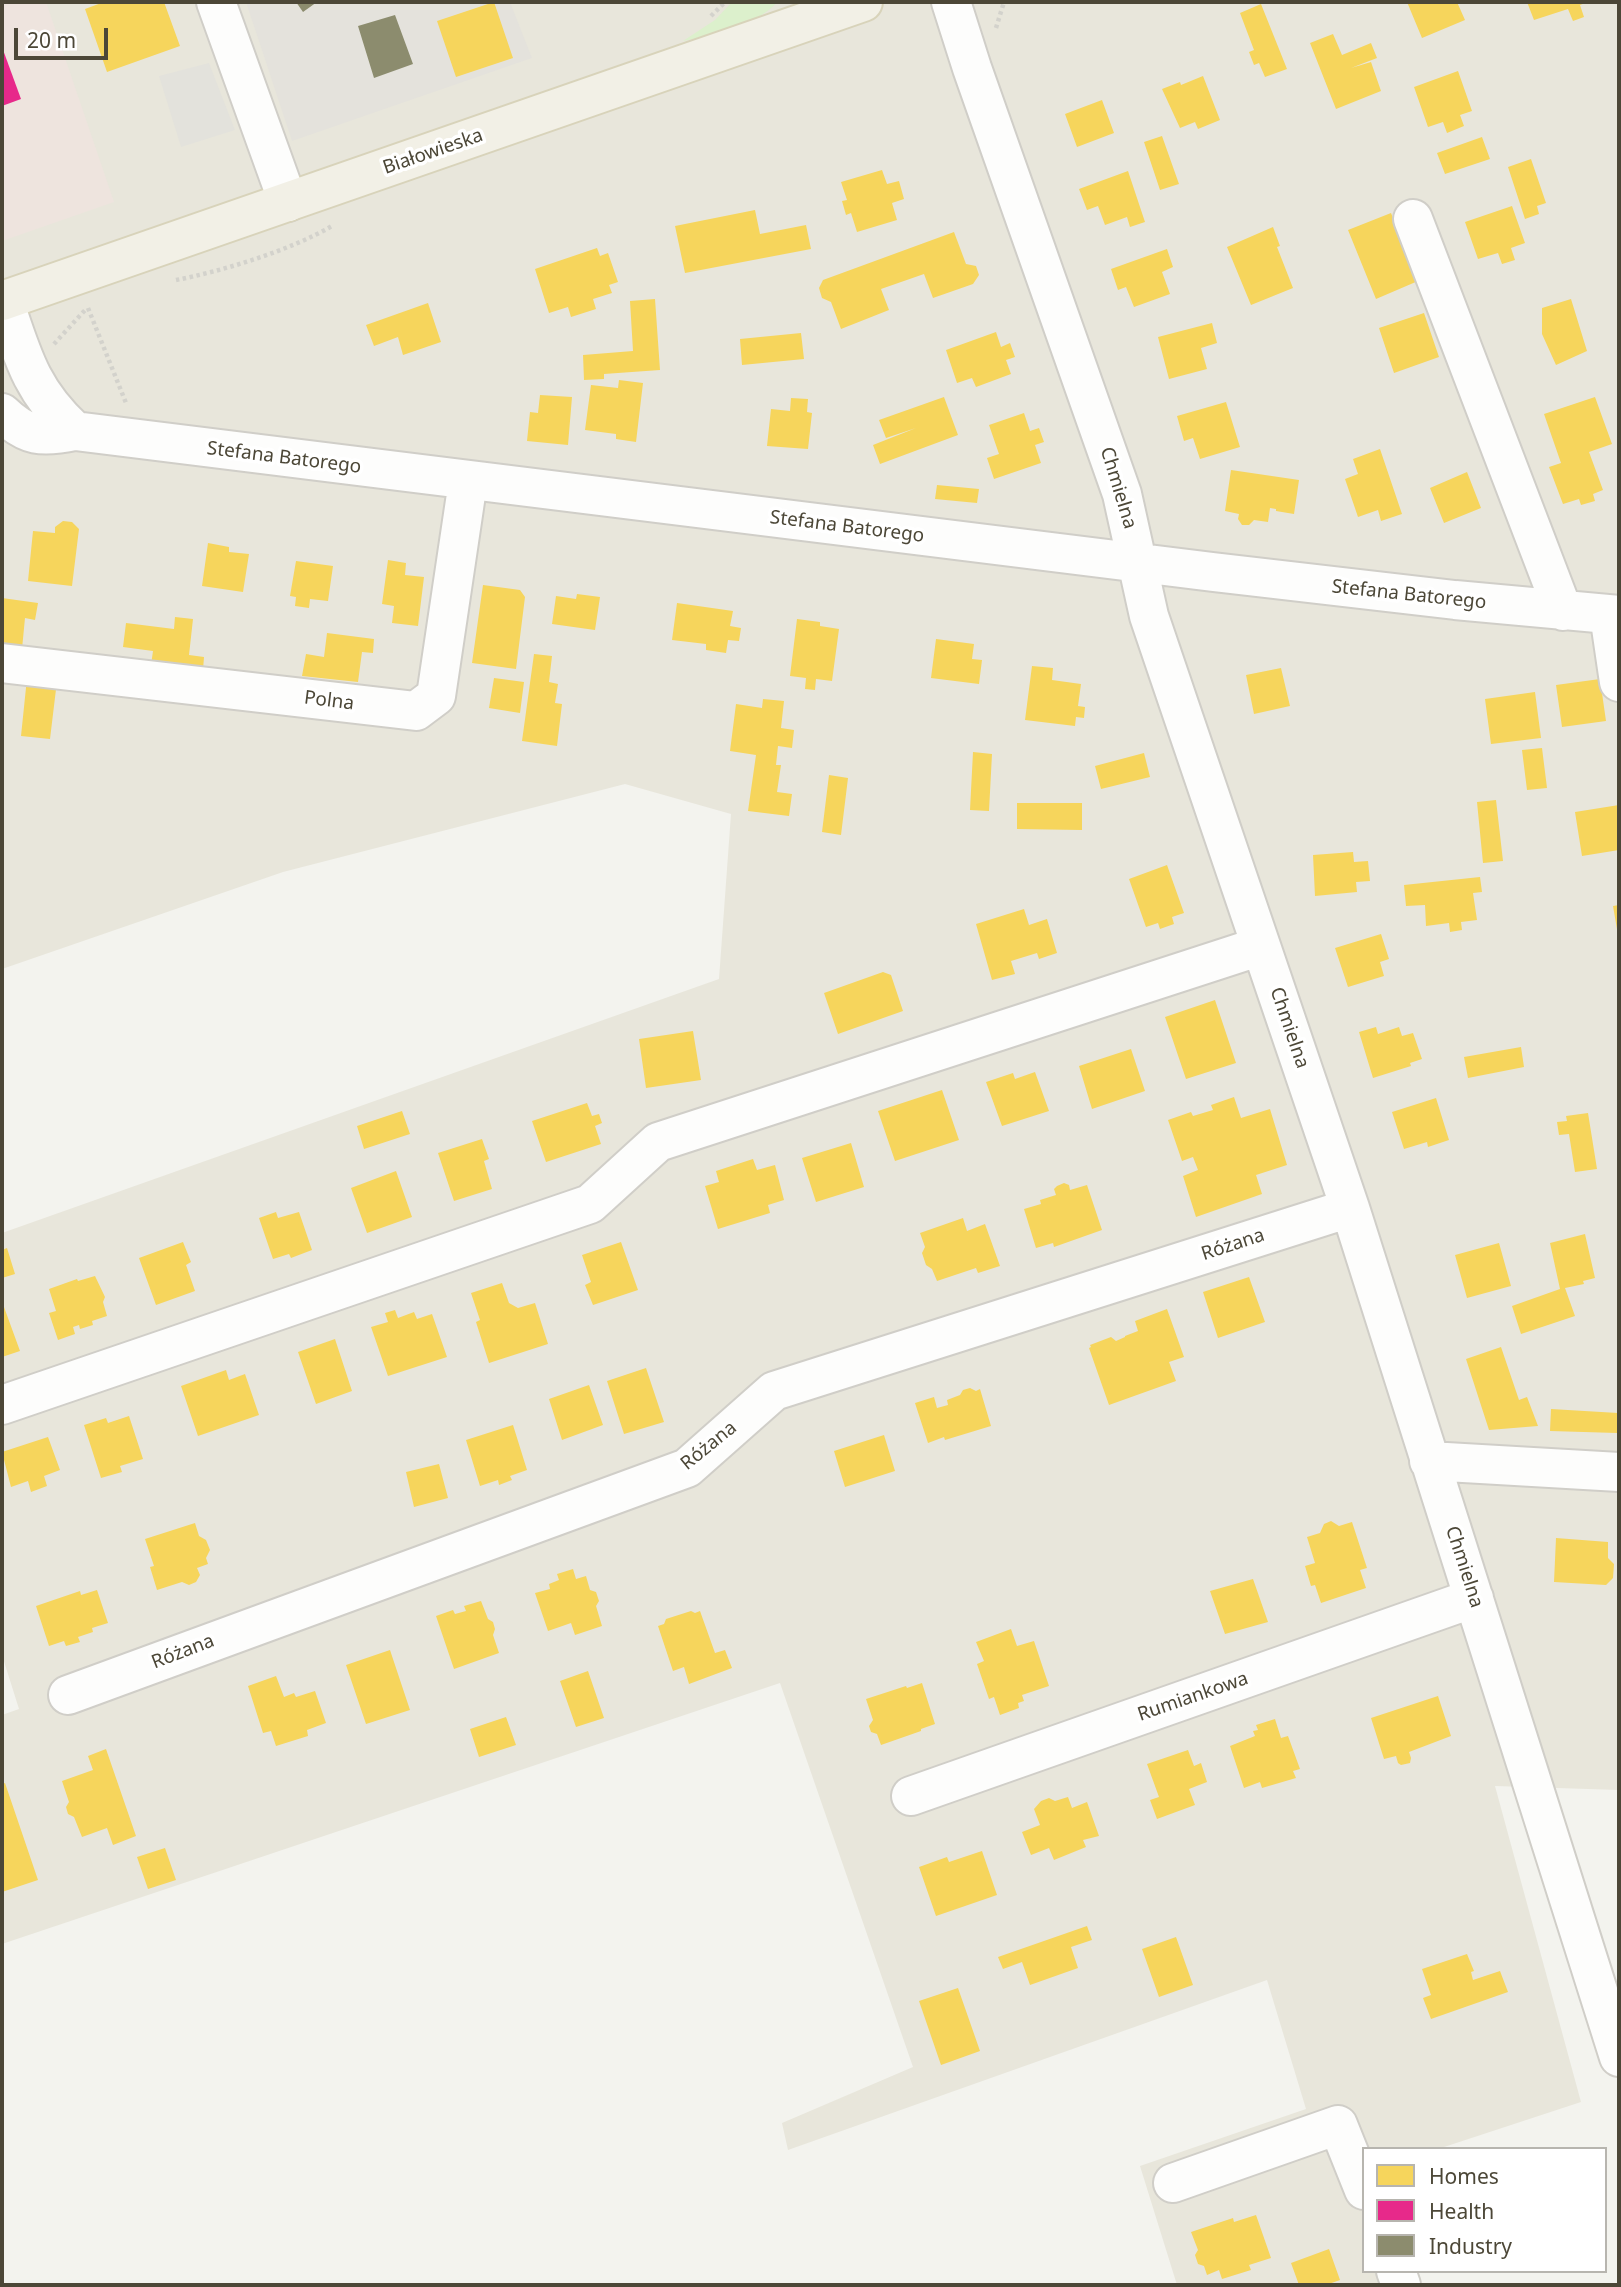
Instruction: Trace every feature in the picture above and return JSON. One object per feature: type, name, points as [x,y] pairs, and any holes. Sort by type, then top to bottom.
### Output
[{"type":"main road","name":"Białowieska","points":[[3,301],[288,202],[806,12],[863,2]]},
{"type":"street","points":[[216,2],[288,202]]},
{"type":"street","name":"Chmielna","points":[[951,2],[1122,494],[1149,615],[1350,1208],[1619,2057]]},
{"type":"street","points":[[1413,219],[1563,611]]},
{"type":"street","points":[[3,301],[24,363],[35,384],[58,416],[75,431]]},
{"type":"street","name":"Stefana Batorego","points":[[2,413],[13,424],[31,434],[52,436],[75,431],[1068,555],[1614,615]]},
{"type":"street","name":"Polna","points":[[2,663],[416,711],[436,696],[468,481]]},
{"type":"street","points":[[1614,615],[1619,682]]},
{"type":"street","points":[[2,1405],[590,1204],[658,1142],[1261,946]]},
{"type":"street","name":"Różana","points":[[68,1695],[687,1468],[774,1391],[1350,1208]]},
{"type":"street","points":[[1429,1461],[1619,1472]]},
{"type":"street","name":"Rumiankowa","points":[[911,1796],[1474,1598]]},
{"type":"street","points":[[1173,2183],[1338,2125],[1362,2185]]},
{"type":"shaded area","points":[[2,2],[1619,2],[1619,1790],[1495,1786],[1581,2102],[1444,2147],[1362,2147],[1362,2273],[1412,2273],[1416,2285],[1177,2285],[1140,2166],[1306,2109],[1267,1980],[788,2150],[782,2123],[913,2067],[780,1683],[2,1944],[2,1715],[19,1709],[2,1655],[2,1233],[719,979],[731,814],[625,784],[283,872],[2,969]]},
{"type":"shaded area","points":[[2,2],[46,2],[114,202],[2,241]]},
{"type":"shaded area","points":[[246,2],[510,2],[532,58],[292,141]]},
{"type":"shaded area","points":[[209,63],[235,130],[181,147],[159,76]]},
{"type":"green space","points":[[732,2],[777,2],[747,23],[683,41],[715,20]]},
{"type":"building: Homes","points":[[104,2],[164,2],[180,46],[107,72],[85,9]]},
{"type":"building: Homes","points":[[494,2],[513,58],[456,77],[437,21]]},
{"type":"building: Homes","points":[[1407,2],[1457,2],[1465,20],[1422,38]]},
{"type":"building: Homes","points":[[1527,2],[1588,2],[1580,5],[1584,17],[1573,21],[1568,9],[1534,20]]},
{"type":"building: Homes","points":[[1261,4],[1287,69],[1265,77],[1259,63],[1254,65],[1249,52],[1254,50],[1240,13]]},
{"type":"building: Homes","points":[[1333,34],[1342,55],[1371,43],[1377,58],[1351,68],[1371,62],[1381,91],[1336,109],[1310,43]]},
{"type":"building: Homes","points":[[1458,71],[1472,111],[1460,115],[1464,126],[1447,133],[1443,122],[1428,127],[1414,87]]},
{"type":"building: Homes","points":[[1203,76],[1220,120],[1198,129],[1195,122],[1180,128],[1162,89]]},
{"type":"building: Homes","points":[[1102,100],[1114,133],[1077,147],[1065,114]]},
{"type":"building: Homes","points":[[1162,136],[1179,184],[1160,190],[1144,142]]},
{"type":"building: Homes","points":[[1482,137],[1490,159],[1445,174],[1437,153]]},
{"type":"building: Homes","points":[[1531,159],[1546,203],[1537,206],[1539,214],[1525,219],[1508,167]]},
{"type":"building: Homes","points":[[882,170],[887,184],[899,181],[904,199],[892,203],[897,220],[857,232],[851,213],[846,215],[842,201],[847,200],[841,182]]},
{"type":"building: Homes","points":[[1128,171],[1145,222],[1130,227],[1127,217],[1105,225],[1098,206],[1087,210],[1079,189]]},
{"type":"building: Homes","points":[[1512,206],[1525,243],[1511,248],[1515,260],[1502,264],[1498,253],[1478,259],[1465,222]]},
{"type":"building: Homes","points":[[755,210],[760,234],[806,225],[811,249],[685,273],[675,226]]},
{"type":"building: Homes","points":[[1391,213],[1418,281],[1376,299],[1348,230]]},
{"type":"building: Homes","points":[[1273,227],[1280,246],[1277,247],[1293,288],[1251,305],[1227,247]]},
{"type":"building: Homes","points":[[954,232],[966,264],[976,266],[979,275],[973,284],[933,298],[924,274],[881,289],[889,310],[841,329],[831,302],[822,298],[819,288],[823,280]]},
{"type":"building: Homes","points":[[597,248],[600,256],[608,253],[618,282],[609,285],[612,293],[593,299],[596,309],[571,317],[568,307],[549,313],[535,269]]},
{"type":"building: Homes","points":[[1167,249],[1173,267],[1162,272],[1170,294],[1134,307],[1126,287],[1118,290],[1111,269]]},
{"type":"building: Homes","points":[[655,299],[660,370],[604,374],[604,379],[584,380],[583,355],[633,351],[630,301]]},
{"type":"building: Homes","points":[[1571,299],[1587,351],[1556,365],[1542,334],[1542,308]]},
{"type":"building: Homes","points":[[428,303],[441,342],[403,355],[398,337],[374,346],[366,325]]},
{"type":"building: Homes","points":[[1424,313],[1439,357],[1394,373],[1379,328]]},
{"type":"building: Homes","points":[[1212,323],[1217,343],[1201,348],[1207,369],[1169,379],[1158,337]]},
{"type":"building: Homes","points":[[996,332],[1001,347],[1010,343],[1015,357],[1006,360],[1011,374],[976,387],[972,378],[957,383],[946,350]]},
{"type":"building: Homes","points":[[801,333],[804,359],[742,365],[740,339]]},
{"type":"building: Homes","points":[[619,380],[643,383],[636,442],[616,439],[616,434],[585,430],[591,385],[618,388]]},
{"type":"building: Homes","points":[[540,395],[572,397],[568,445],[527,441],[530,412],[538,413]]},
{"type":"building: Homes","points":[[944,397],[958,435],[880,464],[873,445],[916,428],[886,438],[879,420]]},
{"type":"building: Homes","points":[[1595,397],[1612,444],[1589,452],[1603,490],[1593,494],[1595,501],[1581,505],[1579,499],[1563,504],[1549,467],[1561,463],[1544,414]]},
{"type":"building: Homes","points":[[791,398],[808,399],[807,412],[812,413],[808,449],[767,446],[771,409],[790,411]]},
{"type":"building: Homes","points":[[1226,402],[1240,447],[1200,459],[1193,438],[1184,441],[1177,416]]},
{"type":"building: Homes","points":[[1024,413],[1030,431],[1039,428],[1044,442],[1035,445],[1041,463],[994,479],[987,458],[999,454],[989,425]]},
{"type":"building: Homes","points":[[1380,449],[1402,514],[1381,521],[1378,510],[1358,517],[1345,479],[1358,474],[1353,459]]},
{"type":"building: Homes","points":[[1231,470],[1299,480],[1294,514],[1270,508],[1268,522],[1254,520],[1249,525],[1242,525],[1238,519],[1239,514],[1225,511]]},
{"type":"building: Homes","points":[[1467,472],[1481,508],[1444,523],[1430,488]]},
{"type":"building: Homes","points":[[937,485],[979,489],[977,503],[935,499]]},
{"type":"building: Homes","points":[[63,521],[72,522],[79,529],[72,586],[28,581],[33,531],[55,533],[55,527]]},
{"type":"building: Homes","points":[[208,543],[229,547],[229,552],[249,554],[243,592],[202,586]]},
{"type":"building: Homes","points":[[388,560],[406,563],[405,575],[424,577],[418,626],[392,623],[394,606],[382,604]]},
{"type":"building: Homes","points":[[296,561],[333,566],[328,601],[310,599],[309,608],[295,606],[296,597],[290,596]]},
{"type":"building: Homes","points":[[483,585],[520,590],[525,597],[516,669],[472,663]]},
{"type":"building: Homes","points":[[577,594],[600,597],[595,630],[552,624],[556,596],[576,599]]},
{"type":"building: Homes","points":[[2,598],[38,603],[35,620],[25,618],[22,649],[2,647]]},
{"type":"building: Homes","points":[[677,603],[733,611],[730,626],[741,628],[739,641],[728,640],[726,653],[706,650],[706,644],[672,640]]},
{"type":"building: Homes","points":[[175,617],[193,619],[189,655],[204,657],[203,670],[151,665],[153,651],[123,647],[126,623],[174,629]]},
{"type":"building: Homes","points":[[797,619],[820,622],[820,626],[839,629],[832,681],[816,679],[815,690],[805,689],[806,678],[790,676]]},
{"type":"building: Homes","points":[[327,633],[374,639],[373,653],[362,652],[358,682],[302,676],[306,654],[324,657]]},
{"type":"building: Homes","points":[[936,639],[974,644],[972,659],[982,660],[979,684],[931,678]]},
{"type":"building: Homes","points":[[534,654],[552,656],[549,682],[558,684],[555,703],[562,704],[557,746],[522,741]]},
{"type":"building: Homes","points":[[1032,666],[1053,668],[1052,680],[1081,684],[1078,706],[1085,707],[1084,718],[1076,717],[1075,726],[1025,720]]},
{"type":"building: Homes","points":[[1281,668],[1290,706],[1254,714],[1246,675]]},
{"type":"building: Homes","points":[[27,678],[57,681],[50,739],[21,736]]},
{"type":"building: Homes","points":[[494,678],[524,682],[520,713],[489,708]]},
{"type":"building: Homes","points":[[1600,679],[1606,721],[1562,727],[1556,685]]},
{"type":"building: Homes","points":[[1535,692],[1541,738],[1491,744],[1485,699]]},
{"type":"building: Homes","points":[[763,699],[784,701],[781,728],[794,730],[792,748],[778,746],[776,765],[781,765],[777,792],[792,794],[789,816],[748,811],[756,755],[730,751],[736,704],[762,708]]},
{"type":"building: Homes","points":[[1542,748],[1547,788],[1527,790],[1522,750]]},
{"type":"building: Homes","points":[[973,752],[992,754],[989,811],[970,810]]},
{"type":"building: Homes","points":[[1144,753],[1150,777],[1101,789],[1095,766]]},
{"type":"building: Homes","points":[[829,775],[848,778],[841,835],[822,832]]},
{"type":"building: Homes","points":[[1496,800],[1503,861],[1483,863],[1477,802]]},
{"type":"building: Homes","points":[[1017,803],[1082,803],[1082,830],[1017,829]]},
{"type":"building: Homes","points":[[1619,805],[1619,850],[1582,856],[1575,812]]},
{"type":"building: Homes","points":[[1353,852],[1354,862],[1368,861],[1370,881],[1356,882],[1357,892],[1315,896],[1313,855]]},
{"type":"building: Homes","points":[[1167,865],[1184,913],[1172,917],[1174,924],[1160,929],[1158,923],[1146,927],[1129,879]]},
{"type":"building: Homes","points":[[1480,877],[1482,892],[1473,893],[1477,920],[1461,922],[1462,930],[1450,932],[1449,923],[1426,926],[1425,905],[1406,906],[1404,885]]},
{"type":"building: Homes","points":[[1619,905],[1619,935],[1618,935],[1613,906]]},
{"type":"building: Homes","points":[[1024,909],[1029,925],[1047,919],[1057,953],[1039,959],[1037,953],[1011,961],[1015,974],[992,980],[976,924]]},
{"type":"building: Homes","points":[[1381,934],[1389,959],[1380,962],[1384,976],[1348,987],[1335,948]]},
{"type":"building: Homes","points":[[883,972],[891,975],[903,1011],[838,1034],[824,993]]},
{"type":"building: Homes","points":[[1215,1000],[1236,1063],[1186,1079],[1165,1017]]},
{"type":"building: Homes","points":[[1376,1027],[1378,1034],[1399,1027],[1402,1036],[1413,1033],[1422,1059],[1410,1063],[1411,1066],[1373,1078],[1359,1032]]},
{"type":"building: Homes","points":[[693,1031],[701,1080],[646,1088],[639,1039]]},
{"type":"building: Homes","points":[[1521,1047],[1524,1067],[1468,1078],[1464,1057]]},
{"type":"building: Homes","points":[[1131,1049],[1145,1091],[1092,1109],[1079,1066]]},
{"type":"building: Homes","points":[[1035,1072],[1049,1111],[1002,1126],[986,1082],[1013,1073],[1015,1079]]},
{"type":"building: Homes","points":[[942,1090],[959,1140],[895,1161],[878,1111]]},
{"type":"building: Homes","points":[[1234,1097],[1241,1118],[1270,1109],[1287,1165],[1256,1175],[1262,1194],[1196,1217],[1183,1176],[1198,1170],[1193,1157],[1182,1161],[1168,1120],[1191,1112],[1193,1116],[1213,1110],[1211,1105]]},
{"type":"building: Homes","points":[[1436,1098],[1449,1140],[1428,1147],[1427,1142],[1404,1149],[1392,1112]]},
{"type":"building: Homes","points":[[587,1103],[592,1116],[599,1114],[602,1123],[595,1126],[601,1144],[546,1162],[532,1121]]},
{"type":"building: Homes","points":[[402,1111],[410,1134],[364,1149],[357,1126]]},
{"type":"building: Homes","points":[[1588,1113],[1597,1169],[1575,1172],[1569,1134],[1559,1135],[1557,1122],[1567,1121],[1566,1116]]},
{"type":"building: Homes","points":[[482,1139],[489,1159],[484,1161],[492,1189],[454,1201],[438,1153]]},
{"type":"building: Homes","points":[[851,1143],[864,1187],[816,1202],[802,1158]]},
{"type":"building: Homes","points":[[753,1159],[757,1170],[775,1165],[784,1200],[768,1205],[770,1213],[718,1229],[705,1186],[719,1182],[716,1171]]},
{"type":"building: Homes","points":[[396,1171],[412,1217],[367,1233],[351,1188]]},
{"type":"building: Homes","points":[[1064,1183],[1069,1185],[1070,1190],[1087,1185],[1102,1230],[1054,1247],[1053,1243],[1036,1248],[1024,1209],[1041,1204],[1040,1200],[1056,1195],[1054,1189]]},
{"type":"building: Homes","points":[[276,1212],[278,1218],[299,1212],[312,1250],[291,1258],[289,1254],[273,1259],[259,1218]]},
{"type":"building: Homes","points":[[963,1218],[967,1231],[985,1224],[1000,1266],[978,1273],[976,1268],[937,1281],[932,1269],[926,1265],[922,1253],[925,1247],[920,1233]]},
{"type":"building: Homes","points":[[1585,1234],[1595,1278],[1583,1281],[1584,1284],[1565,1288],[1575,1316],[1521,1334],[1512,1306],[1560,1289],[1550,1243]]},
{"type":"building: Homes","points":[[183,1242],[191,1262],[186,1265],[195,1291],[156,1305],[139,1258]]},
{"type":"building: Homes","points":[[621,1242],[638,1290],[593,1305],[585,1285],[591,1282],[582,1255]]},
{"type":"building: Homes","points":[[1499,1243],[1511,1286],[1467,1298],[1455,1255]]},
{"type":"building: Homes","points":[[7,1248],[15,1274],[2,1278],[2,1250]]},
{"type":"building: Homes","points":[[95,1276],[105,1297],[103,1302],[107,1316],[92,1321],[93,1325],[80,1329],[79,1325],[73,1327],[75,1334],[58,1340],[49,1313],[56,1311],[49,1289]]},
{"type":"building: Homes","points":[[1249,1277],[1265,1322],[1218,1338],[1203,1292]]},
{"type":"building: Homes","points":[[502,1283],[509,1303],[518,1308],[535,1303],[548,1344],[489,1363],[476,1322],[480,1320],[471,1293]]},
{"type":"building: Homes","points":[[4,1307],[20,1351],[2,1357],[2,1308]]},
{"type":"building: Homes","points":[[1167,1309],[1184,1357],[1169,1362],[1176,1381],[1109,1405],[1090,1345],[1111,1337],[1116,1341],[1138,1331],[1135,1321]]},
{"type":"building: Homes","points":[[395,1310],[398,1318],[414,1312],[417,1319],[432,1314],[447,1357],[388,1376],[371,1327],[388,1322],[385,1313]]},
{"type":"building: Homes","points":[[335,1339],[352,1391],[316,1404],[298,1352]]},
{"type":"building: Homes","points":[[1501,1347],[1519,1400],[1527,1397],[1538,1426],[1489,1430],[1466,1359]]},
{"type":"building: Homes","points":[[646,1368],[664,1422],[624,1434],[607,1381]]},
{"type":"building: Homes","points":[[226,1370],[229,1380],[245,1374],[259,1415],[198,1436],[181,1386]]},
{"type":"building: Homes","points":[[589,1385],[603,1425],[562,1440],[549,1399]]},
{"type":"building: Homes","points":[[970,1388],[976,1391],[980,1389],[991,1426],[928,1443],[915,1403],[934,1397],[937,1408],[948,1405],[947,1400]]},
{"type":"building: Homes","points":[[1551,1409],[1618,1413],[1617,1433],[1550,1431]]},
{"type":"building: Homes","points":[[129,1416],[143,1459],[120,1466],[122,1472],[101,1478],[84,1425],[106,1418],[108,1423]]},
{"type":"building: Homes","points":[[513,1425],[527,1470],[510,1476],[512,1480],[499,1485],[498,1480],[480,1486],[466,1440]]},
{"type":"building: Homes","points":[[884,1435],[895,1471],[845,1487],[834,1451]]},
{"type":"building: Homes","points":[[48,1437],[60,1470],[44,1476],[47,1486],[31,1492],[28,1481],[11,1487],[2,1452]]},
{"type":"building: Homes","points":[[439,1464],[448,1498],[414,1507],[406,1472]]},
{"type":"building: Homes","points":[[1331,1521],[1339,1526],[1352,1522],[1367,1568],[1360,1570],[1366,1588],[1321,1603],[1315,1585],[1311,1586],[1305,1566],[1315,1563],[1307,1537],[1320,1533],[1324,1524]]},
{"type":"building: Homes","points":[[195,1523],[199,1536],[206,1540],[210,1550],[206,1558],[208,1564],[197,1568],[200,1575],[196,1582],[189,1585],[182,1582],[157,1590],[150,1567],[154,1566],[145,1539]]},
{"type":"building: Homes","points":[[1556,1538],[1608,1542],[1608,1558],[1614,1564],[1613,1578],[1606,1585],[1554,1582]]},
{"type":"building: Homes","points":[[573,1569],[576,1579],[586,1576],[590,1590],[596,1592],[599,1601],[596,1606],[602,1626],[575,1635],[571,1623],[548,1631],[535,1593],[550,1589],[549,1584],[559,1580],[557,1574]]},
{"type":"building: Homes","points":[[1253,1579],[1268,1622],[1225,1634],[1210,1591]]},
{"type":"building: Homes","points":[[97,1590],[108,1623],[92,1628],[93,1632],[78,1637],[80,1642],[66,1646],[64,1641],[49,1646],[36,1606],[80,1591],[81,1595]]},
{"type":"building: Homes","points":[[481,1601],[488,1619],[493,1622],[493,1635],[499,1653],[454,1669],[436,1616],[453,1610],[455,1614],[466,1611],[464,1606]]},
{"type":"building: Homes","points":[[700,1611],[715,1653],[725,1650],[732,1668],[689,1684],[684,1667],[673,1671],[658,1626],[664,1624],[666,1619]]},
{"type":"building: Homes","points":[[1011,1629],[1017,1646],[1034,1641],[1049,1686],[1022,1695],[1024,1701],[1018,1703],[1019,1708],[1000,1715],[994,1697],[989,1699],[977,1664],[984,1661],[976,1642]]},
{"type":"building: Homes","points":[[390,1650],[410,1710],[366,1724],[346,1665]]},
{"type":"building: Homes","points":[[588,1671],[604,1718],[576,1727],[560,1681]]},
{"type":"building: Homes","points":[[276,1676],[284,1697],[294,1693],[296,1697],[315,1691],[326,1723],[307,1730],[308,1736],[276,1746],[271,1731],[263,1733],[248,1686]]},
{"type":"building: Homes","points":[[922,1683],[935,1724],[881,1745],[877,1734],[871,1732],[869,1726],[873,1720],[866,1699]]},
{"type":"building: Homes","points":[[1438,1696],[1451,1736],[1409,1752],[1410,1763],[1401,1765],[1396,1756],[1384,1759],[1371,1718]]},
{"type":"building: Homes","points":[[506,1717],[516,1745],[479,1757],[470,1729]]},
{"type":"building: Homes","points":[[1275,1719],[1281,1738],[1288,1736],[1300,1769],[1293,1771],[1296,1778],[1262,1788],[1260,1782],[1244,1788],[1230,1746],[1255,1736],[1253,1731],[1258,1730],[1256,1725]]},
{"type":"building: Homes","points":[[106,1749],[136,1836],[113,1845],[107,1828],[82,1837],[74,1817],[68,1814],[66,1807],[69,1802],[62,1781],[93,1770],[88,1756]]},
{"type":"building: Homes","points":[[1188,1750],[1194,1766],[1201,1763],[1207,1782],[1189,1789],[1195,1805],[1157,1819],[1150,1800],[1159,1797],[1147,1764]]},
{"type":"building: Homes","points":[[5,1783],[38,1880],[2,1892],[2,1784]]},
{"type":"building: Homes","points":[[1068,1797],[1072,1808],[1087,1802],[1099,1836],[1083,1840],[1086,1847],[1054,1860],[1049,1848],[1031,1855],[1022,1832],[1040,1825],[1034,1809],[1041,1801],[1049,1798],[1055,1801]]},
{"type":"building: Homes","points":[[165,1848],[176,1880],[148,1889],[137,1857]]},
{"type":"building: Homes","points":[[982,1851],[997,1895],[936,1916],[919,1867],[947,1857],[949,1862]]},
{"type":"building: Homes","points":[[1087,1926],[1092,1940],[1071,1947],[1078,1968],[1030,1985],[1022,1962],[1003,1969],[998,1957]]},
{"type":"building: Homes","points":[[1176,1937],[1193,1985],[1159,1997],[1142,1949]]},
{"type":"building: Homes","points":[[1467,1954],[1474,1971],[1471,1972],[1473,1980],[1500,1971],[1508,1992],[1431,2019],[1423,1998],[1431,1995],[1422,1969]]},
{"type":"building: Homes","points":[[958,1988],[980,2051],[941,2065],[919,2001]]},
{"type":"building: Homes","points":[[1256,2215],[1271,2258],[1249,2265],[1251,2270],[1222,2279],[1219,2270],[1207,2275],[1204,2266],[1198,2264],[1195,2255],[1198,2250],[1191,2232],[1233,2218],[1234,2222]]},
{"type":"building: Homes","points":[[1329,2249],[1340,2280],[1326,2285],[1299,2285],[1291,2263]]},
{"type":"building: Health","points":[[2,47],[21,99],[2,106]]},
{"type":"building: Industry","points":[[296,2],[317,2],[303,12]]},
{"type":"building: Industry","points":[[395,15],[413,64],[374,78],[358,26]]}]
